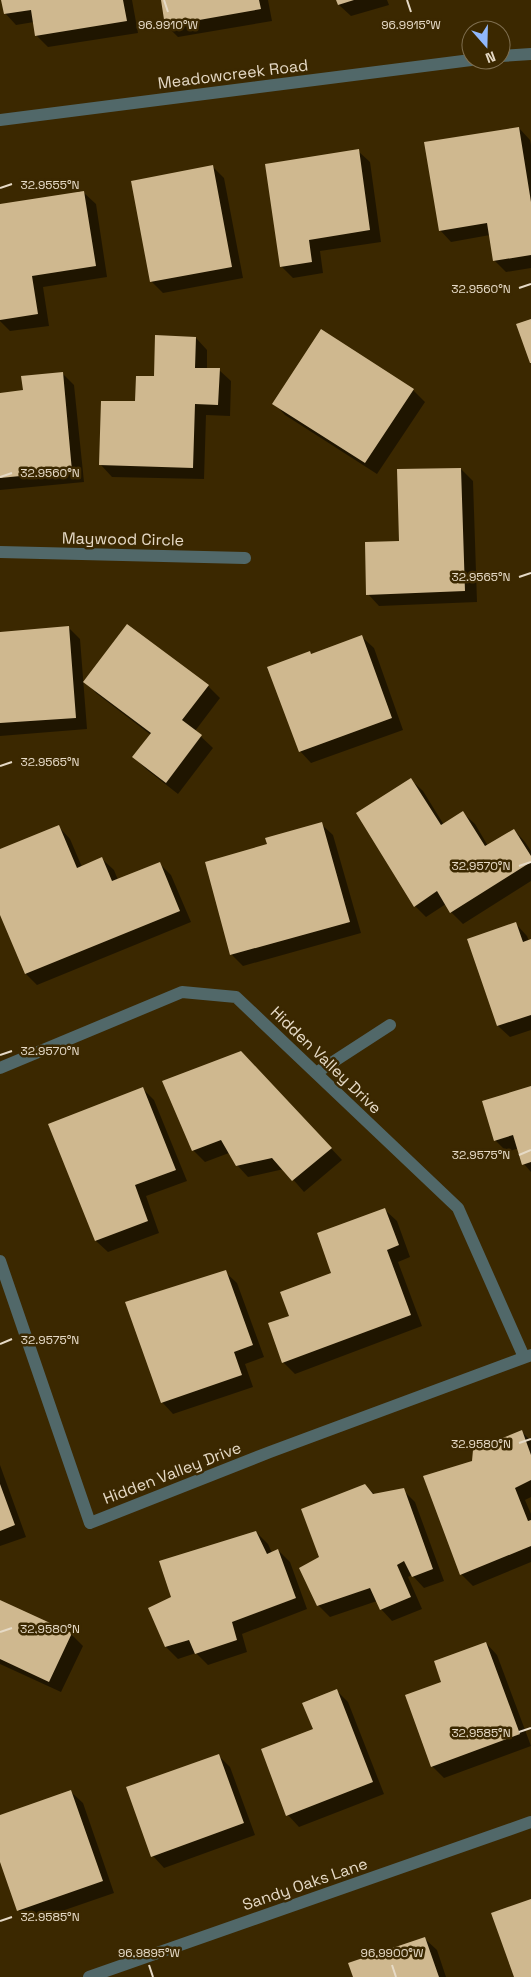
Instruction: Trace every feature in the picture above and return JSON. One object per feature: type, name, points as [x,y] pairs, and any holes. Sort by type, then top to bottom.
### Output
[{"type":"street","points":[[511,55],[531,54]]},
{"type":"street","name":"Meadowcreek Road","points":[[0,120],[461,61]]},
{"type":"street","name":"Maywood Circle","points":[[0,552],[245,558]]},
{"type":"street","name":"Hidden Valley Drive","points":[[0,1068],[182,992],[236,997],[458,1208],[528,1356],[270,1452],[90,1523],[0,1261]]},
{"type":"street","points":[[316,1073],[390,1024]]},
{"type":"street","name":"Sandy Oaks Lane","points":[[89,1977],[531,1822]]},
{"type":"building","points":[[1,0],[123,0],[127,21],[35,36],[31,10],[4,14]]},
{"type":"building","points":[[161,0],[259,0],[261,9],[165,26]]},
{"type":"building","points":[[336,0],[354,0],[338,5]]},
{"type":"building","points":[[519,127],[531,202],[531,255],[493,261],[487,223],[439,231],[424,142]]},
{"type":"building","points":[[359,149],[370,230],[309,240],[312,262],[280,267],[265,164]]},
{"type":"building","points":[[213,165],[232,267],[150,282],[131,181]]},
{"type":"building","points":[[84,191],[96,266],[32,276],[38,314],[0,320],[0,204]]},
{"type":"building","points":[[531,319],[531,363],[530,363],[516,324]]},
{"type":"building","points":[[321,329],[414,389],[365,463],[272,404]]},
{"type":"building","points":[[155,335],[196,337],[195,368],[220,368],[218,405],[195,404],[193,468],[99,465],[101,401],[135,401],[136,376],[154,376]]},
{"type":"building","points":[[63,372],[72,471],[0,478],[0,393],[23,390],[21,376]]},
{"type":"building","points":[[461,468],[465,591],[366,595],[365,542],[399,541],[397,469]]},
{"type":"building","points":[[127,624],[209,685],[182,720],[202,735],[166,783],[132,757],[151,733],[83,682]]},
{"type":"building","points":[[69,626],[76,718],[0,723],[0,632]]},
{"type":"building","points":[[362,635],[392,718],[299,752],[267,667],[310,651],[311,654]]},
{"type":"building","points":[[411,778],[441,825],[463,811],[485,846],[514,829],[531,856],[531,862],[450,913],[437,891],[414,907],[356,813]]},
{"type":"building","points":[[322,822],[350,922],[230,955],[205,862],[267,844],[265,838]]},
{"type":"building","points":[[59,825],[77,868],[102,857],[112,881],[160,862],[180,911],[25,974],[0,915],[0,849]]},
{"type":"building","points":[[516,922],[523,942],[531,939],[531,1015],[497,1026],[467,939]]},
{"type":"building","points":[[241,1051],[332,1148],[292,1181],[272,1158],[236,1166],[221,1140],[192,1151],[162,1081]]},
{"type":"building","points":[[531,1086],[531,1162],[522,1165],[513,1135],[494,1141],[482,1101]]},
{"type":"building","points":[[143,1087],[176,1170],[135,1185],[148,1221],[95,1241],[48,1124]]},
{"type":"building","points":[[385,1208],[399,1245],[387,1250],[411,1315],[282,1363],[268,1323],[289,1316],[280,1292],[331,1273],[317,1233]]},
{"type":"building","points":[[226,1270],[253,1345],[234,1352],[242,1375],[161,1403],[125,1302]]},
{"type":"building","points":[[522,1430],[531,1455],[531,1480],[515,1488],[528,1521],[531,1520],[531,1546],[460,1575],[423,1476],[472,1461],[473,1450]]},
{"type":"building","points":[[0,1484],[15,1525],[0,1531]]},
{"type":"building","points":[[365,1484],[373,1494],[404,1488],[433,1569],[412,1577],[404,1561],[397,1565],[411,1597],[380,1610],[370,1588],[317,1606],[299,1568],[319,1557],[301,1509]]},
{"type":"building","points":[[256,1531],[267,1554],[278,1549],[296,1598],[232,1622],[237,1640],[195,1654],[189,1640],[165,1647],[148,1608],[171,1597],[159,1561]]},
{"type":"building","points":[[0,1600],[72,1633],[49,1682],[0,1659]]},
{"type":"building","points":[[486,1642],[520,1734],[431,1767],[405,1695],[441,1682],[434,1661]]},
{"type":"building","points":[[337,1689],[373,1782],[286,1816],[261,1749],[313,1729],[302,1703]]},
{"type":"building","points":[[219,1754],[244,1823],[151,1857],[126,1787]]},
{"type":"building","points":[[71,1790],[103,1881],[17,1911],[0,1862],[0,1815]]},
{"type":"building","points":[[531,1899],[531,1977],[514,1977],[491,1913]]},
{"type":"building","points":[[425,1937],[439,1977],[353,1977],[348,1963]]}]
